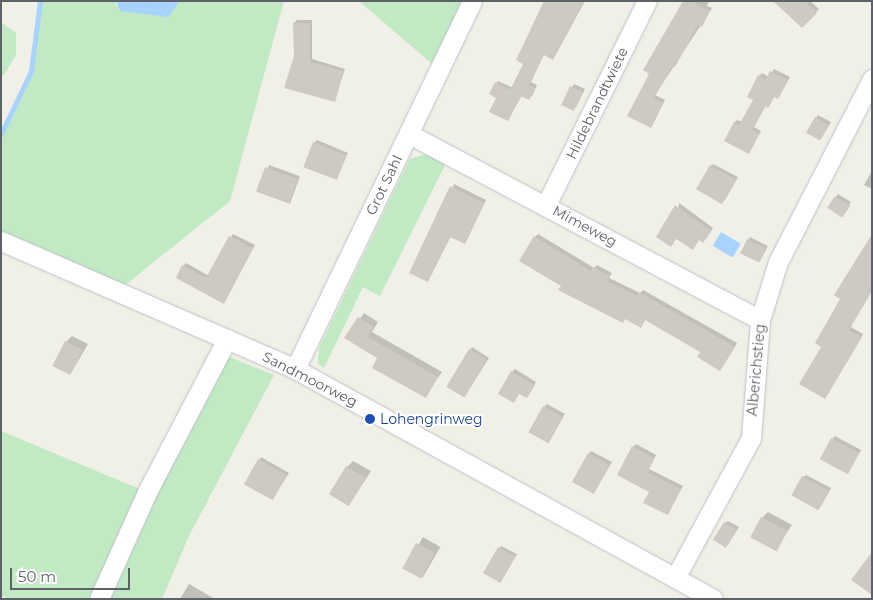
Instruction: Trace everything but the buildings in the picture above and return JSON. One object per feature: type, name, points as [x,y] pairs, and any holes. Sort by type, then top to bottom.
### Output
[{"type":"street","name":"Grot Sahl","points":[[295,369],[410,134],[472,1]]},
{"type":"street","name":"Hildebrandtwiete","points":[[546,205],[647,1]]},
{"type":"street","name":"Alberichstieg","points":[[675,578],[751,438],[760,320],[778,262],[872,79]]},
{"type":"street","name":"Mimeweg","points":[[410,134],[760,320]]},
{"type":"street","name":"Sandmoorweg","points":[[1,241],[295,369],[713,599]]},
{"type":"street","points":[[99,599],[147,492],[227,339]]},
{"type":"green space","points":[[40,1],[116,1],[116,6],[180,1],[284,1],[230,201],[114,294],[1,246],[1,134],[31,71]]},
{"type":"green space","points":[[359,1],[472,1],[439,70]]},
{"type":"green space","points":[[1,22],[16,33],[16,55],[4,75],[1,75]]},
{"type":"green space","points":[[427,154],[446,163],[380,296],[363,287],[324,368],[318,364],[319,348],[384,212],[410,159]]},
{"type":"green space","points":[[220,353],[274,375],[189,536],[162,599],[9,599],[1,595],[1,431],[147,492]]},
{"type":"water","points":[[116,1],[180,1],[168,17],[120,11]]},
{"type":"water","points":[[721,232],[741,244],[732,258],[713,246]]},
{"type":"waterway","points":[[1,134],[31,71],[40,1]]},
{"type":"place","name":"Lohengrinweg","points":[[370,419]]}]
